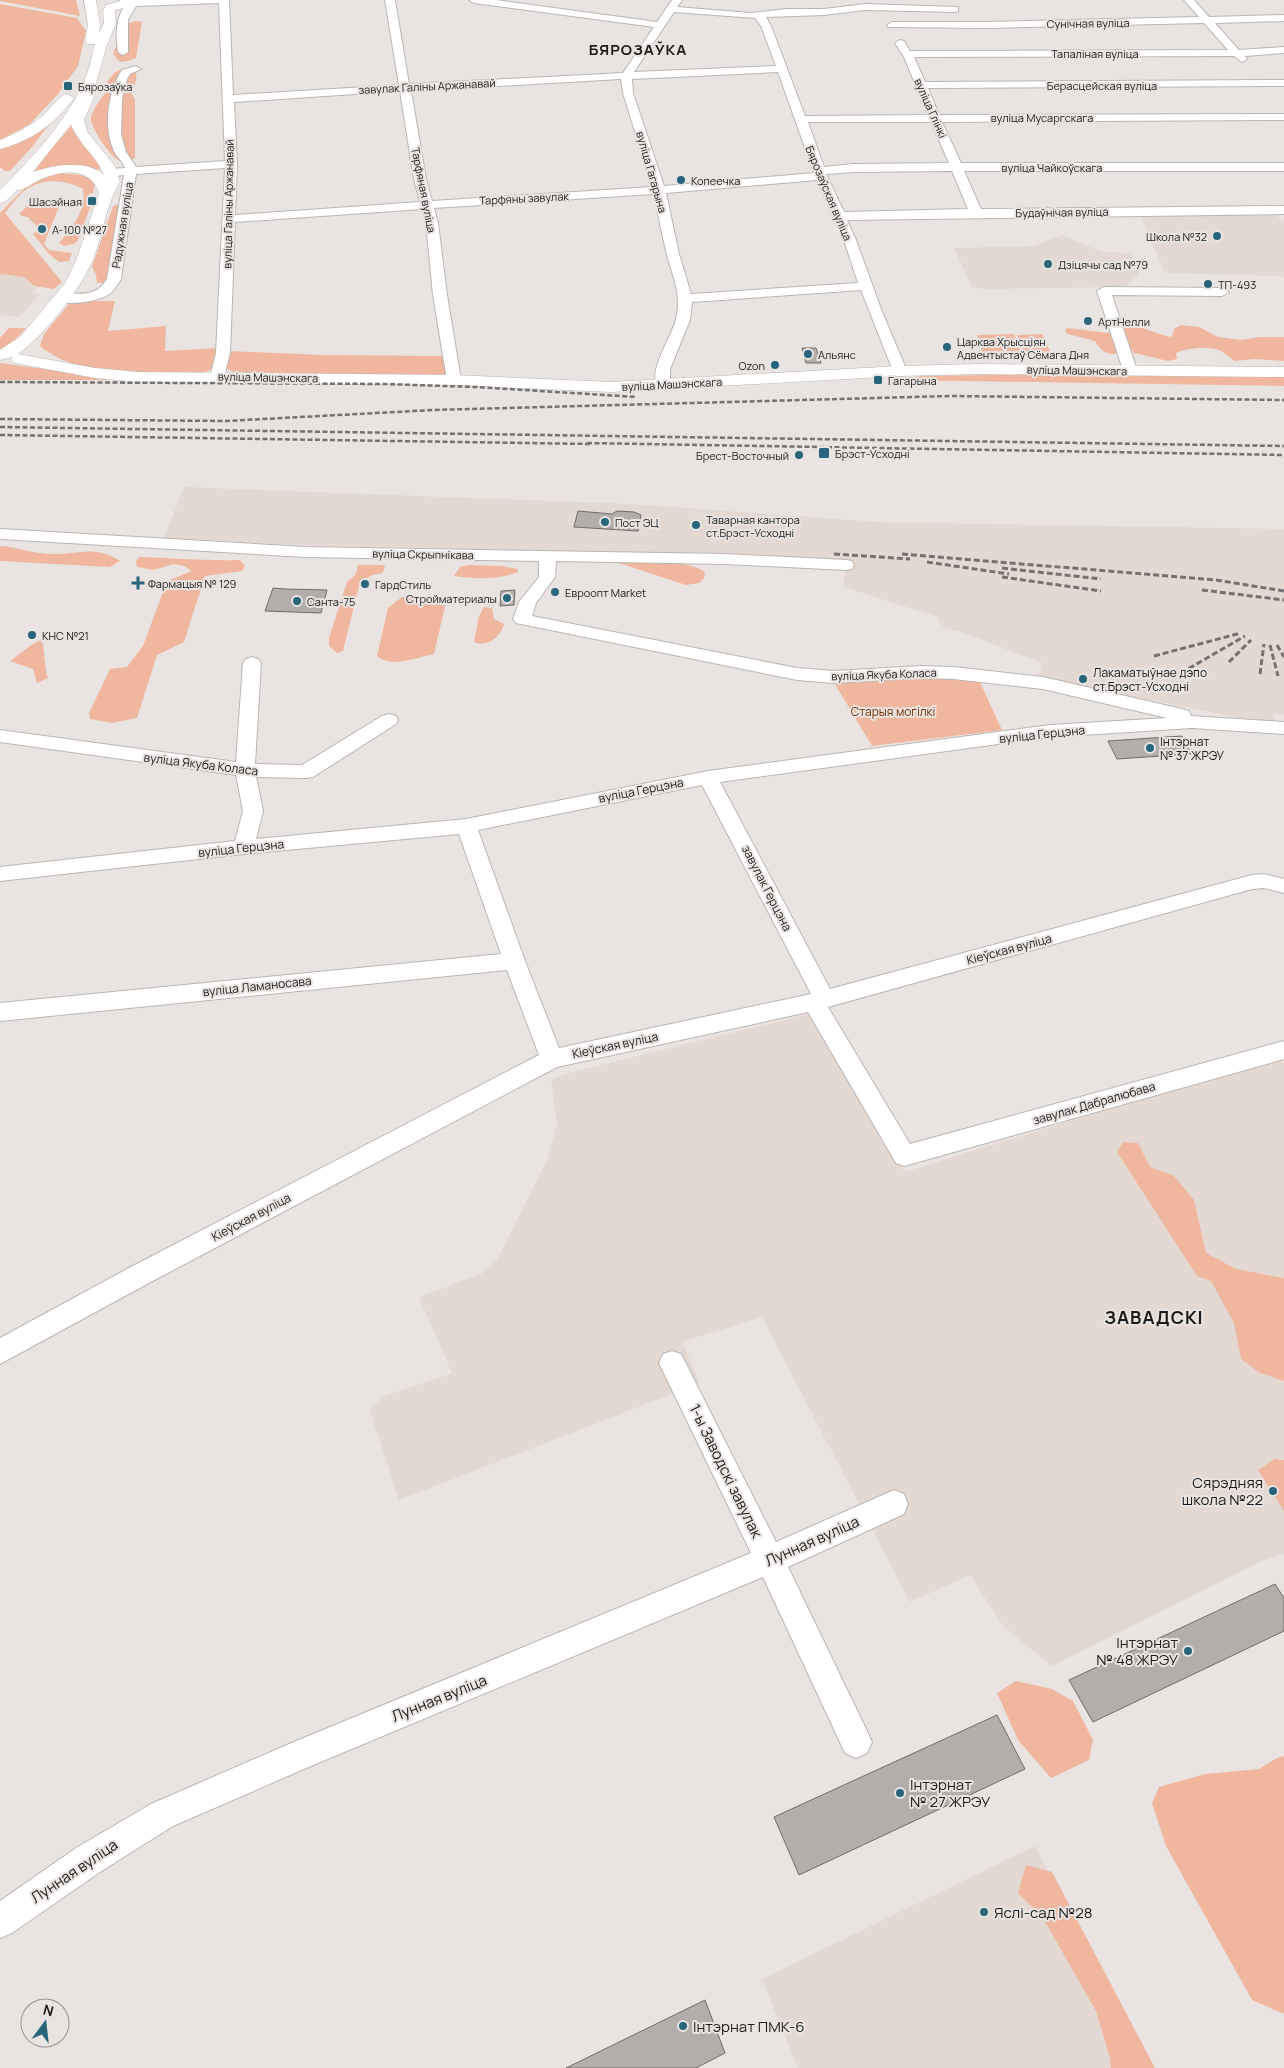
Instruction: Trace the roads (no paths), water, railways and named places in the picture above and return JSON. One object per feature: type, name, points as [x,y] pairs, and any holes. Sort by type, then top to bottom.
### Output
[{"type":"main road","points":[[0,181],[41,142],[72,94],[89,58],[94,26],[90,0]]},
{"type":"main road","points":[[0,199],[52,143],[90,84],[98,61],[104,32],[101,0]]},
{"type":"main road","points":[[107,0],[114,4],[127,2]]},
{"type":"main road","points":[[104,32],[110,23],[110,8],[127,2]]},
{"type":"main road","points":[[16,354],[72,284],[84,261],[106,193],[113,182],[111,173],[102,158],[83,135],[78,124],[78,116],[90,91],[90,84]]},
{"type":"main road","points":[[0,145],[17,139],[39,126],[72,94]]},
{"type":"main road","points":[[0,205],[26,181],[40,174],[55,171],[72,170],[94,174],[102,182],[106,193]]},
{"type":"main road","name":"вуліца Машэнскага","points":[[16,354],[61,367],[126,376],[454,380],[603,387],[900,372],[1010,369],[1284,372]]},
{"type":"street","points":[[123,52],[120,29],[128,8],[127,2],[220,0]]},
{"type":"street","name":"вуліца Галіны Аржанавай","points":[[217,377],[223,353],[230,164],[224,0]]},
{"type":"street","name":"Тарфяная вуліца","points":[[390,0],[420,179],[428,204],[454,380]]},
{"type":"street","points":[[474,0],[659,25]]},
{"type":"street","points":[[801,12],[808,0]]},
{"type":"street","points":[[879,7],[892,0]]},
{"type":"street","points":[[1189,0],[1238,53],[1259,88]]},
{"type":"street","points":[[626,76],[674,5],[758,16],[879,7],[955,9]]},
{"type":"street","name":"вуліца Глінкі","points":[[879,7],[886,12],[921,85],[976,213]]},
{"type":"street","name":"Бярозаўская вуліца","points":[[758,16],[766,26],[820,174],[840,216],[900,372]]},
{"type":"street","name":"Сунічная вуліца","points":[[892,25],[1284,18]]},
{"type":"street","name":"Тапаліная вуліца","points":[[906,54],[1238,53],[1284,50]]},
{"type":"street","name":"Радужная вуліца","points":[[61,298],[92,297],[105,292],[112,285],[131,171],[131,164],[120,152],[117,144],[115,126],[117,88],[126,72],[136,69]]},
{"type":"street","name":"завулак Галіны Аржанавай","points":[[228,99],[405,87],[782,70]]},
{"type":"street","name":"вуліца Гагарына","points":[[626,76],[628,93],[659,190],[673,254],[686,298],[683,320],[663,369],[663,385]]},
{"type":"street","name":"Берасцейская вуліца","points":[[921,85],[1259,88],[1284,83]]},
{"type":"street","name":"вуліца Мусаргскага","points":[[800,119],[1276,114]]},
{"type":"street","name":"Радужная вуліца","points":[[111,173],[230,164]]},
{"type":"street","name":"вуліца Чайкоўскага","points":[[820,174],[854,168],[1284,167]]},
{"type":"street","name":"Тарфяны завулак","points":[[228,219],[428,204],[659,190],[820,174]]},
{"type":"street","name":"Будаўнічая вуліца","points":[[840,216],[1284,210]]},
{"type":"street","points":[[686,298],[866,286]]},
{"type":"street","points":[[1130,370],[1104,292],[1222,292]]},
{"type":"street","name":"вуліца Скрыпнікава","points":[[0,534],[305,552],[725,559],[846,565]]},
{"type":"street","name":"вуліца Якуба Коласа","points":[[548,556],[546,580],[528,602],[522,619],[796,674],[834,677],[921,672],[954,673],[1043,683],[1176,714],[1228,723]]},
{"type":"street","points":[[244,847],[253,811],[245,770],[252,663]]},
{"type":"street","name":"вуліца Якуба Коласа","points":[[0,736],[245,770],[306,772],[389,720]]},
{"type":"street","name":"вуліца Герцэна","points":[[0,874],[244,847],[466,826],[708,778],[1050,731],[1181,722],[1228,723],[1262,728],[1284,728]]},
{"type":"street","name":"завулак Герцэна","points":[[708,778],[819,1000],[904,1156]]},
{"type":"street","points":[[466,826],[514,961],[552,1059]]},
{"type":"street","name":"Кіеўская вуліца","points":[[0,1352],[138,1276],[552,1059],[819,1000],[1252,882],[1264,881],[1284,886]]},
{"type":"street","name":"вуліца Ламаносава","points":[[0,1012],[514,961]]},
{"type":"street","name":"завулак Дабралюбава","points":[[904,1156],[1284,1050]]},
{"type":"street","name":"1-ы Заводскі завулак","points":[[672,1362],[770,1560],[856,1742]]},
{"type":"street","name":"Лунная вуліца","points":[[0,1921],[88,1860],[162,1816],[300,1755],[770,1560],[894,1504]]},
{"type":"railway","points":[[0,382],[386,384],[476,387],[637,397]]},
{"type":"railway","points":[[0,419],[226,421],[433,410],[950,396],[1284,400]]},
{"type":"railway","points":[[0,427],[1284,446]]},
{"type":"railway","points":[[0,435],[592,444]]},
{"type":"railway","points":[[587,443],[1284,455]]},
{"type":"railway","points":[[834,554],[910,559]]},
{"type":"railway","points":[[902,554],[1216,580],[1284,591]]},
{"type":"railway","points":[[927,562],[1009,574]]},
{"type":"railway","points":[[1002,568],[1101,579]]},
{"type":"railway","points":[[1002,577],[1101,591]]},
{"type":"railway","points":[[1202,590],[1284,600]]},
{"type":"railway","points":[[1154,656],[1241,633]]},
{"type":"railway","points":[[1181,673],[1245,636]]},
{"type":"railway","points":[[1229,662],[1251,640]]},
{"type":"railway","points":[[1260,674],[1264,644]]},
{"type":"railway","points":[[1270,645],[1278,676]]},
{"type":"railway","points":[[1277,645],[1284,657]]},
{"type":"place","name":"Бярозаўка","points":[[68,86]]},
{"type":"place","name":"Копеечка","points":[[681,180]]},
{"type":"place","name":"Шасэйная","points":[[92,201]]},
{"type":"place","name":"А-100 №27","points":[[42,229]]},
{"type":"place","name":"Школа №32","points":[[1217,236]]},
{"type":"place","name":"Дзіцячы сад №79","points":[[1048,264]]},
{"type":"place","name":"ТП-493","points":[[1208,284]]},
{"type":"place","name":"АртНелли","points":[[1088,321]]},
{"type":"place","name":"Царква Хрысціян Адвентыстаў Сёмага Дня","points":[[947,347]]},
{"type":"place","name":"Альянс","points":[[808,354]]},
{"type":"place","name":"Ozon","points":[[775,365]]},
{"type":"place","name":"Гагарына","points":[[878,380]]},
{"type":"place","name":"Брэст-Усходні","points":[[824,453]]},
{"type":"place","name":"Брест-Восточный","points":[[799,455]]},
{"type":"place","name":"Пост ЭЦ","points":[[605,522]]},
{"type":"place","name":"Таварная кантора ст.Брэст-Усходні","points":[[696,525]]},
{"type":"place","name":"Фармацыя № 129","points":[[138,583]]},
{"type":"place","name":"ГардСтиль","points":[[365,584]]},
{"type":"place","name":"Евроопт Market","points":[[555,592]]},
{"type":"place","name":"Стройматериалы","points":[[507,598]]},
{"type":"place","name":"Санта-75","points":[[297,601]]},
{"type":"place","name":"КНС №21","points":[[32,635]]},
{"type":"place","name":"Лакаматыўнае дэпо ст.Брэст-Усходні","points":[[1083,679]]},
{"type":"place","name":"Інтэрнат № 37 ЖРЭУ","points":[[1150,748]]},
{"type":"place","name":"Сярэдняя школа №22","points":[[1273,1491]]},
{"type":"place","name":"Інтэрнат № 48 ЖРЭУ","points":[[1188,1651]]},
{"type":"place","name":"Інтэрнат № 27 ЖРЭУ","points":[[900,1793]]},
{"type":"place","name":"Яслі-сад №28","points":[[984,1912]]},
{"type":"place","name":"Інтэрнат ПМК-6","points":[[683,2026]]},
{"type":"district","name":"БЯРОЗАЎКА","points":[[638,49]]},
{"type":"district","name":"ЗАВАДСКІ","points":[[1154,1317]]},
{"type":"park label","name":"Старыя могілкі","points":[[893,711]]}]
